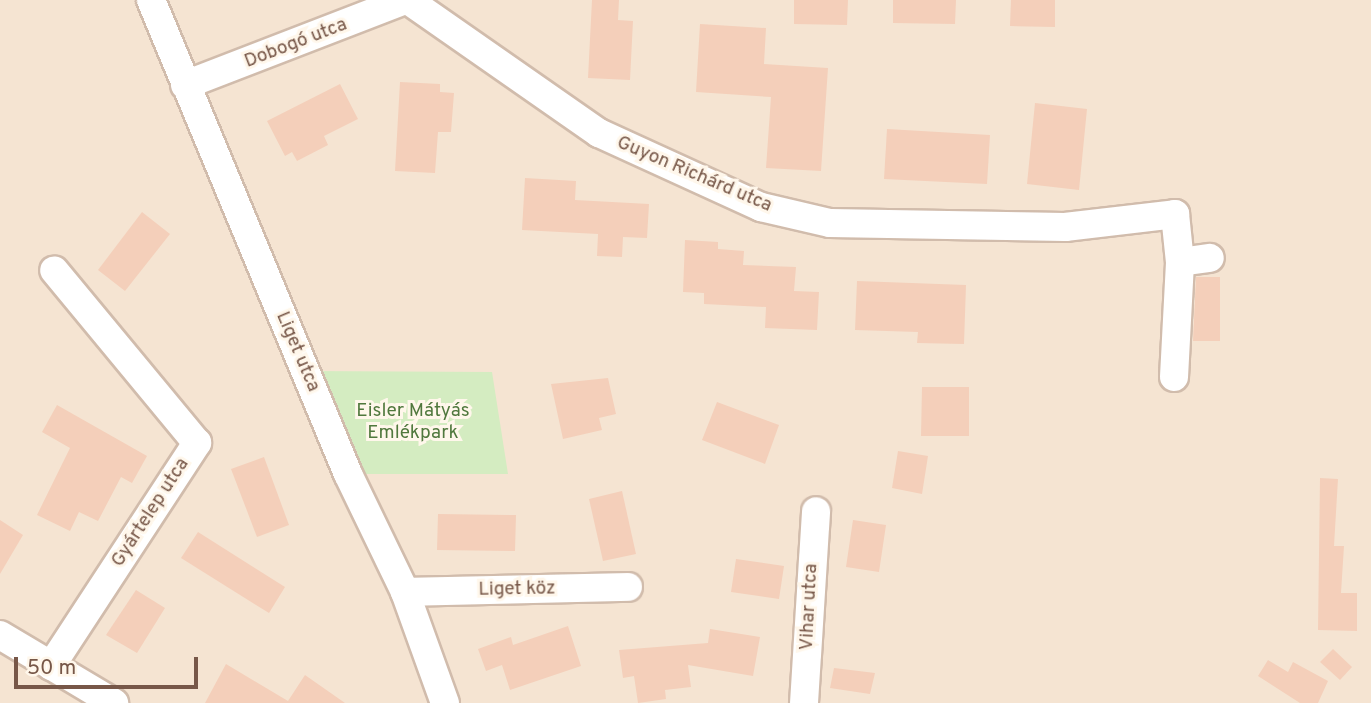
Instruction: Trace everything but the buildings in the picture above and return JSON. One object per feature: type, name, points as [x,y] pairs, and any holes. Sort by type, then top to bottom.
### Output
[{"type":"street","name":"Liget utca","points":[[151,0],[348,474],[405,593],[445,703]]},
{"type":"street","name":"Dobogó utca","points":[[185,85],[407,0]]},
{"type":"street","name":"Guyon Richárd utca","points":[[407,0],[599,134],[761,207],[830,223],[1065,227],[1175,214],[1180,262]]},
{"type":"street","points":[[1174,377],[1180,262],[1210,258]]},
{"type":"street","name":"Gyártelep utca","points":[[51,666],[197,443],[54,270]]},
{"type":"street","name":"Vihar utca","points":[[804,703],[816,511]]},
{"type":"street","name":"Liget köz","points":[[405,593],[628,587]]},
{"type":"street","points":[[0,635],[114,703]]},
{"type":"shaded area","points":[[0,0],[1371,0],[1371,703],[0,703]]},
{"type":"green space","name":"Eisler Mátyás Emlékpark","points":[[305,371],[492,372],[508,474],[348,474]]}]
